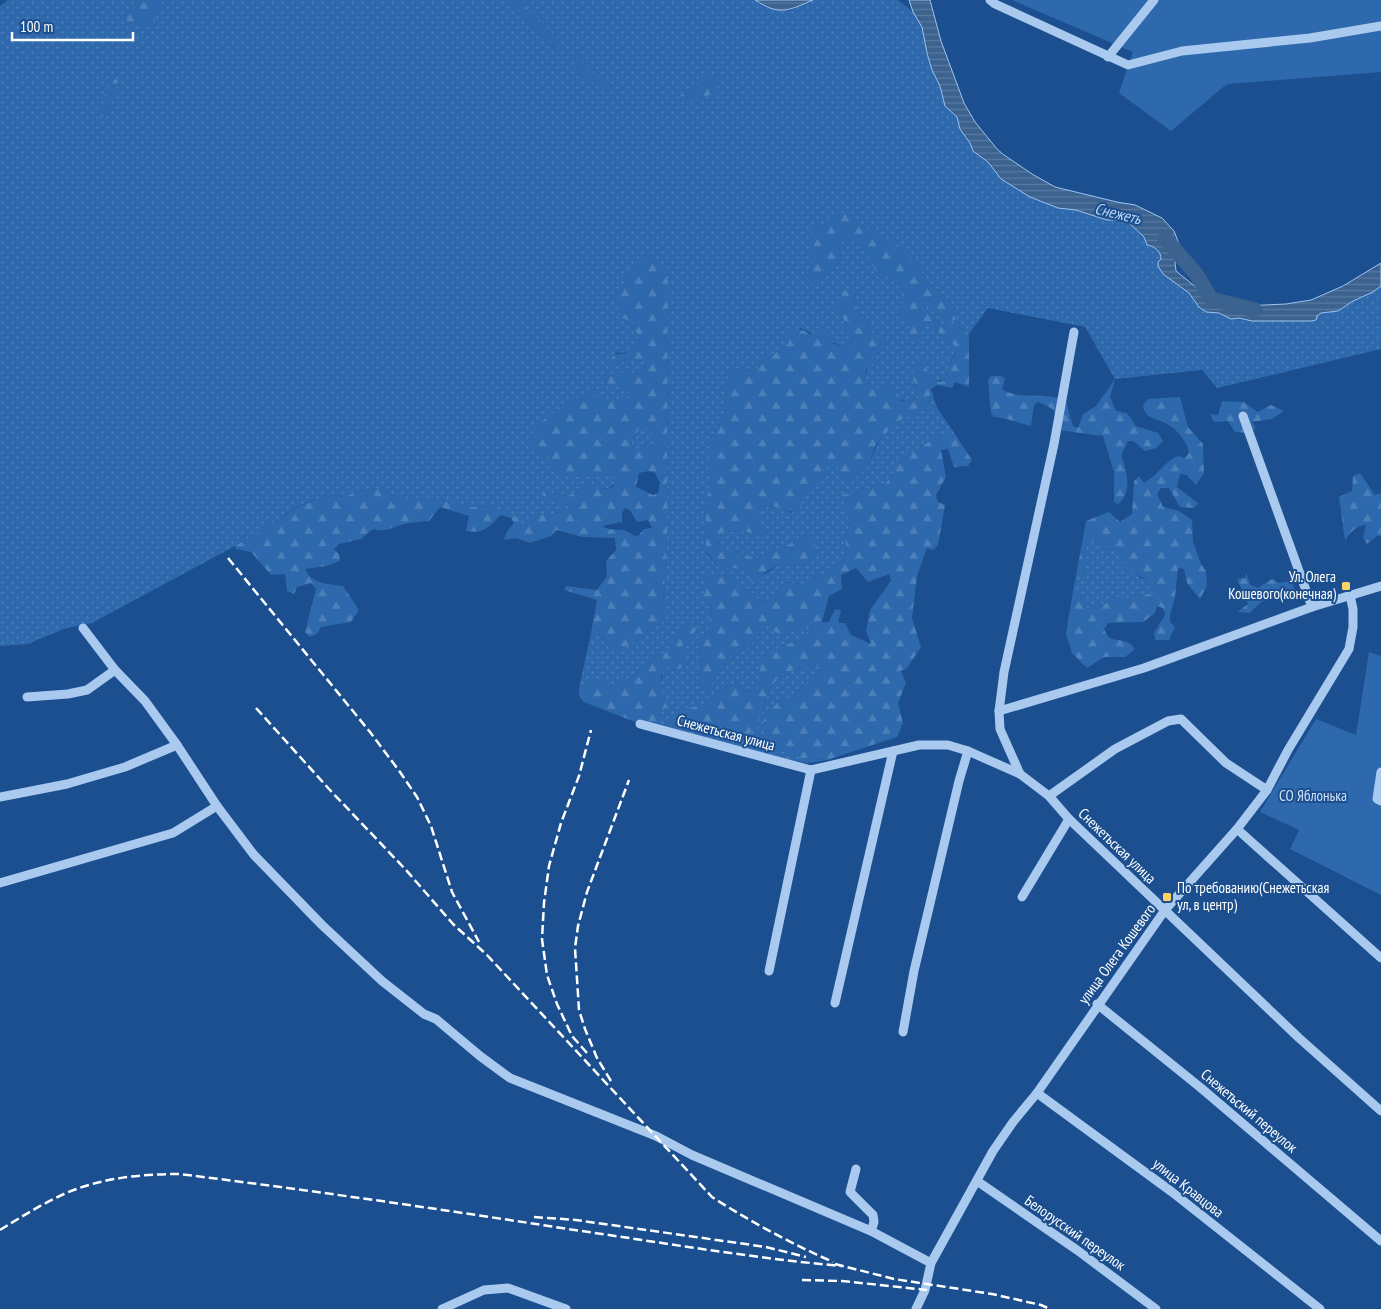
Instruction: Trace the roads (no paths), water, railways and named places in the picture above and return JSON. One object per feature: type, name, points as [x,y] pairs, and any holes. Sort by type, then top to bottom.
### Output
[{"type":"street","points":[[1108,57],[1154,0]]},
{"type":"street","points":[[994,1],[1128,65],[1182,50],[1310,38],[1381,26]]},
{"type":"street","points":[[1020,774],[1000,729],[999,711],[1004,672],[1054,444],[1074,332]]},
{"type":"street","points":[[1243,416],[1312,607]]},
{"type":"street","points":[[999,711],[1144,668],[1312,607],[1381,586]]},
{"type":"street","name":"улица Олега Кошевого","points":[[916,1309],[925,1290],[931,1263],[993,1151],[1165,910],[1237,829],[1267,790],[1288,750],[1349,650],[1354,627],[1354,609],[1350,595]]},
{"type":"street","points":[[84,628],[115,670],[145,701],[177,745],[217,806],[254,855],[322,925],[369,968],[424,1014],[436,1019],[480,1056],[510,1078],[656,1136],[692,1155],[871,1231],[931,1263]]},
{"type":"street","points":[[27,697],[68,694],[87,690],[115,670]]},
{"type":"street","points":[[1049,796],[1115,749],[1168,721],[1181,719],[1226,763],[1267,790]]},
{"type":"street","name":"Снежетьская улица","points":[[640,724],[811,770],[919,745],[948,745],[968,751],[1020,774],[1049,796],[1069,819],[1299,1038],[1381,1111]]},
{"type":"street","points":[[0,797],[67,784],[117,770],[177,745]]},
{"type":"street","points":[[835,1002],[893,751]]},
{"type":"street","points":[[902,1032],[914,971],[959,781],[968,751]]},
{"type":"street","points":[[770,971],[811,770]]},
{"type":"street","points":[[1381,772],[1377,799],[1381,801]]},
{"type":"street","points":[[0,883],[173,833],[217,806]]},
{"type":"street","points":[[1022,897],[1069,819]]},
{"type":"street","points":[[1237,829],[1381,958]]},
{"type":"street","name":"Снежетьский переулок","points":[[1097,1004],[1269,1145],[1381,1241]]},
{"type":"street","name":"улица Кравцова","points":[[1036,1093],[1172,1192],[1320,1309]]},
{"type":"street","points":[[856,1169],[850,1192],[873,1215],[874,1222],[871,1231]]},
{"type":"street","name":"Белорусский переулок","points":[[977,1182],[1077,1250],[1156,1309]]},
{"type":"street","points":[[442,1309],[484,1290],[508,1288],[566,1309]]},
{"type":"water","points":[[755,0],[813,0],[790,9],[777,10]]},
{"type":"water","points":[[909,0],[930,0],[941,41],[964,103],[975,122],[997,149],[1032,174],[1055,187],[1135,205],[1162,218],[1174,231],[1179,244],[1179,253],[1175,263],[1176,271],[1203,293],[1230,305],[1243,306],[1286,304],[1311,300],[1343,286],[1381,263],[1381,286],[1338,311],[1321,313],[1317,316],[1316,320],[1311,321],[1252,321],[1239,318],[1231,319],[1219,313],[1206,312],[1199,307],[1189,293],[1163,274],[1158,266],[1161,256],[1158,251],[1152,246],[1147,245],[1144,237],[1128,222],[1107,220],[1076,210],[1058,208],[1030,197],[1001,179],[988,162],[973,151],[960,129],[957,117],[945,106],[940,86],[932,70],[927,53],[922,27],[913,12]]},
{"type":"waterway","name":"Снежеть","points":[[1165,238],[1197,275],[1211,299],[1255,310]]},
{"type":"railway","points":[[228,558],[370,732],[417,797],[431,826],[452,892],[479,942]]},
{"type":"railway","points":[[256,708],[406,870],[453,924],[487,955],[712,1197],[771,1232],[833,1262]]},
{"type":"railway","points":[[587,1053],[572,1036],[557,1004],[547,975],[542,939],[549,866],[561,823],[579,776],[591,730]]},
{"type":"railway","points":[[611,1081],[597,1058],[579,1010],[575,948],[578,926],[587,892],[629,780]]},
{"type":"railway","points":[[0,1230],[56,1198],[92,1184],[135,1176],[179,1174],[374,1200],[739,1254],[842,1266]]},
{"type":"railway","points":[[534,1217],[576,1220],[766,1247],[806,1257]]},
{"type":"railway","points":[[835,1264],[894,1279],[992,1294],[1041,1305],[1050,1309]]},
{"type":"railway","points":[[802,1280],[842,1281],[927,1290]]},
{"type":"place","name":"Ул. Олега Кошевого(конечная)","points":[[1346,586]]},
{"type":"place","name":"По требованию(Снежетьская ул, в центр)","points":[[1167,897]]},
{"type":"park label","name":"СО Яблонька","points":[[1313,796]]}]
